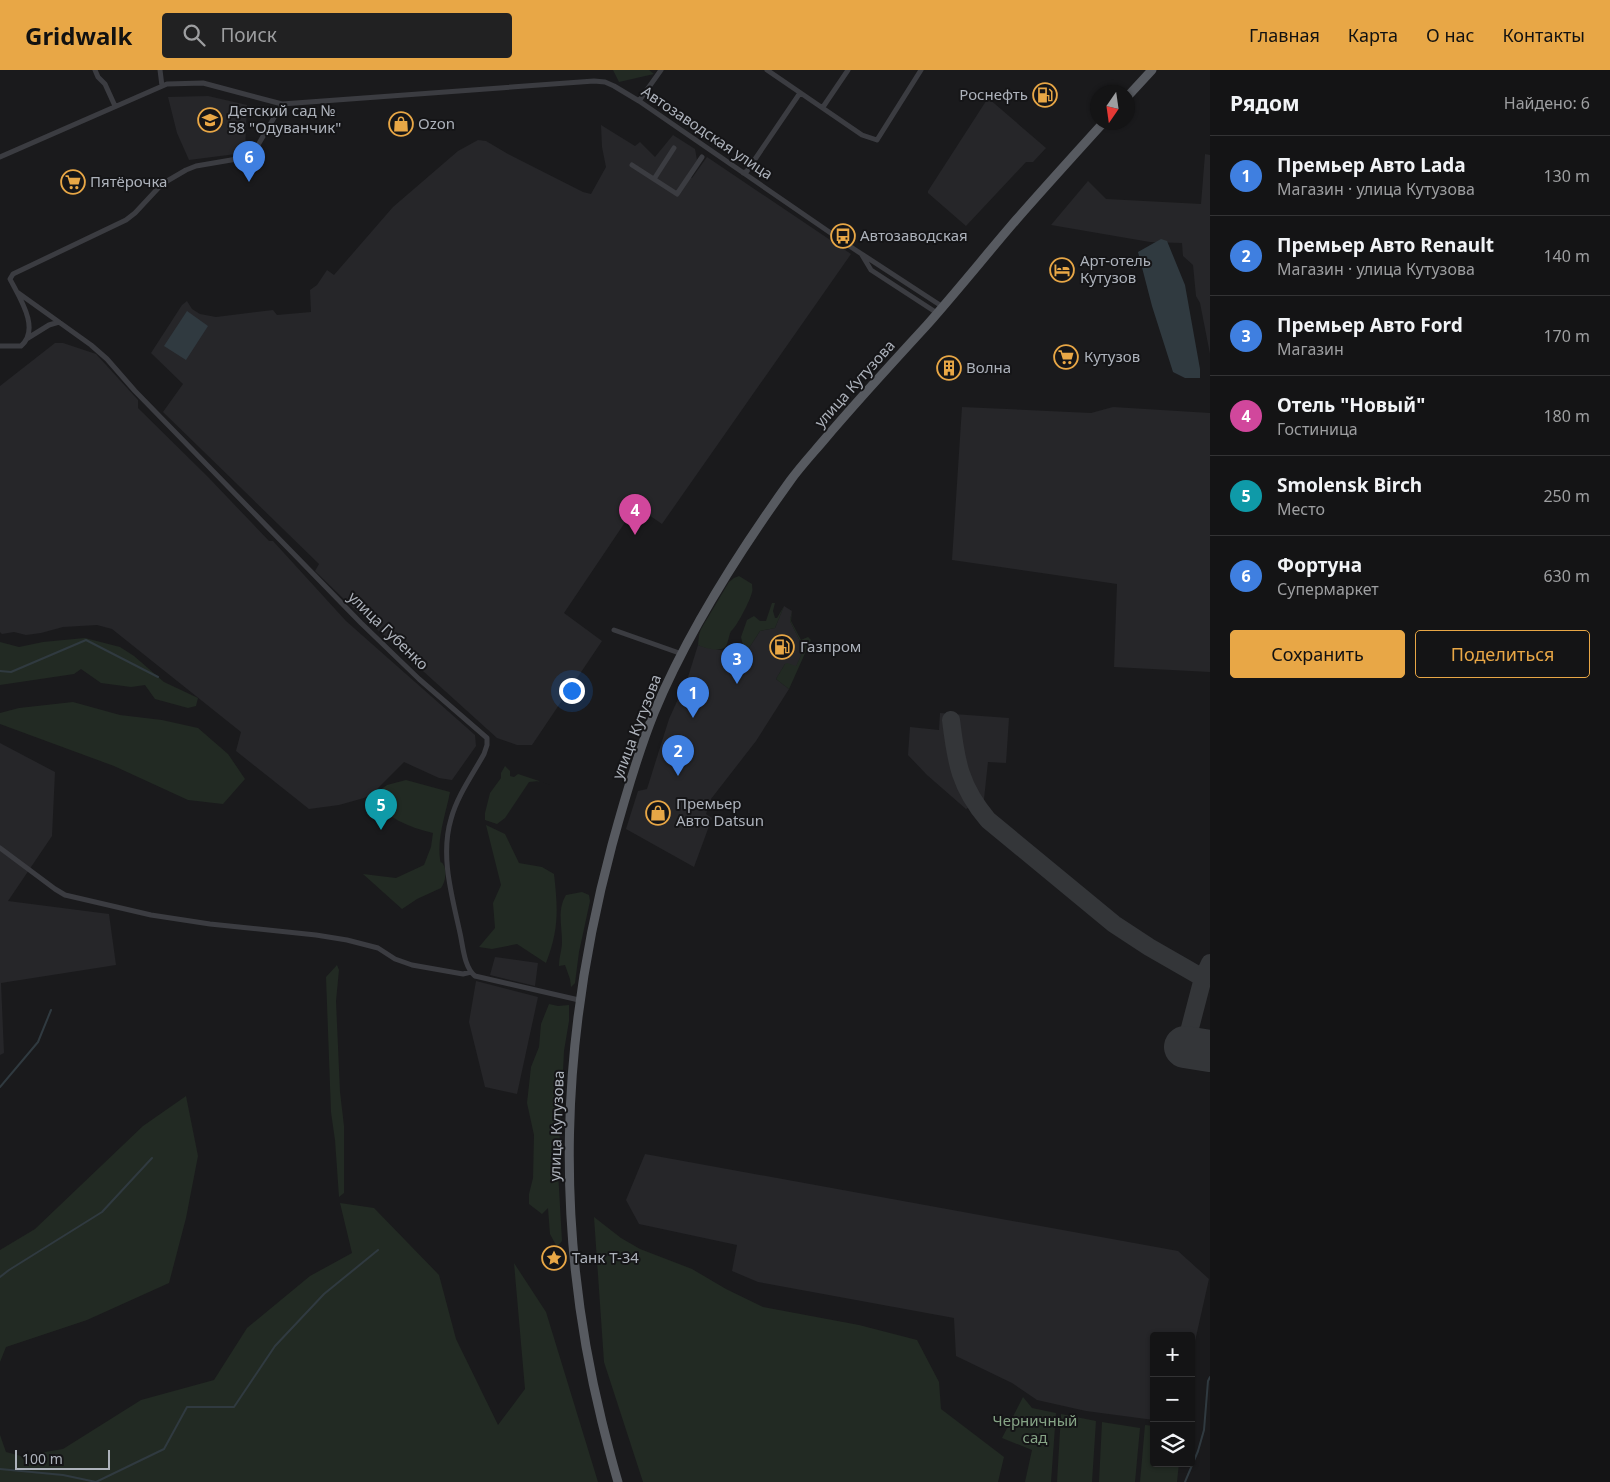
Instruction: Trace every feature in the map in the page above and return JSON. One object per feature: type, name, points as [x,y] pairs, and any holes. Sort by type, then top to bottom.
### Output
[{"type":"main road","points":[[1135,88],[1152,70]]},
{"type":"main road","name":"улица Кутузова","points":[[618,1482],[591,1377],[580,1311],[572,1244],[568,1178],[569,1109],[579,1000],[600,891],[624,803],[653,715],[682,654],[732,566],[792,478],[864,393],[940,310],[1097,130]]},
{"type":"street","points":[[95,70],[98,77],[105,84],[115,106]]},
{"type":"street","points":[[160,70],[162,86]]},
{"type":"street","points":[[639,100],[661,70]]},
{"type":"street","points":[[823,107],[848,70]]},
{"type":"street","points":[[769,71],[862,135],[877,140],[921,70]]},
{"type":"street","name":"Автозаводская улица","points":[[0,157],[162,86],[203,83],[282,104],[594,81],[605,82],[639,100],[940,310]]},
{"type":"street","points":[[743,173],[747,171],[800,93]]},
{"type":"street","points":[[28,338],[29,324],[10,279],[16,271],[70,248],[126,220],[136,213],[162,184],[186,170],[196,166],[237,159],[249,154],[258,145],[282,104]]},
{"type":"street","points":[[654,179],[674,148]]},
{"type":"street","points":[[632,165],[677,194],[702,157]]},
{"type":"street","name":"Автозаводская улица","points":[[862,254],[871,270],[940,310]]},
{"type":"street","name":"улица Губенко","points":[[17,292],[91,345],[107,359],[135,392],[308,570],[419,679],[487,738],[484,754],[451,817],[447,840],[452,892],[466,960],[471,972]]},
{"type":"street","points":[[0,346],[21,346],[28,338],[49,325],[58,322]]},
{"type":"street","points":[[614,630],[682,654]]},
{"type":"street","points":[[0,848],[65,895],[151,916],[347,940],[378,948],[395,959],[412,965],[463,974],[471,972],[475,976],[579,1000]]},
{"type":"shaded area","name":"Детский сад № 58 \"Одуванчик\"","points":[[208,96],[247,105],[245,151],[236,154],[189,160],[177,133],[168,97]]},
{"type":"shaded area","points":[[988,98],[1046,148],[1033,162],[1026,162],[966,226],[928,191]]},
{"type":"shaded area","points":[[601,125],[635,146],[640,142],[655,157],[673,135],[695,149],[697,160],[687,175],[692,178],[707,157],[851,254],[662,524],[636,506],[564,613],[602,641],[532,745],[517,745],[497,738],[350,605],[315,571],[319,564],[163,412],[183,384],[151,353],[182,305],[187,301],[192,309],[200,314],[216,317],[273,310],[277,315],[311,312],[310,290],[317,285],[327,270],[334,275],[393,207],[458,151],[478,140],[486,141],[583,192],[591,194],[606,167],[602,147]]},
{"type":"shaded area","points":[[1205,154],[1210,155],[1210,354],[1200,303],[1196,296],[1193,265],[1183,256],[1182,243],[1150,242],[1051,225],[1088,181],[1106,199],[1201,204]]},
{"type":"shaded area","points":[[1161,239],[1167,241],[1185,285],[1200,378],[1185,378],[1173,372],[1152,306],[1138,252]]},
{"type":"shaded area","points":[[187,311],[208,326],[186,360],[164,346]]},
{"type":"shaded area","points":[[55,343],[63,343],[96,354],[138,400],[138,408],[269,541],[273,541],[346,621],[475,735],[476,746],[452,780],[439,778],[404,762],[373,793],[364,798],[339,805],[309,809],[236,751],[241,732],[112,629],[97,625],[63,627],[26,635],[14,632],[2,634],[0,632],[0,386]]},
{"type":"shaded area","points":[[962,407],[1091,413],[1113,407],[1210,413],[1210,672],[1114,667],[1117,584],[952,560]]},
{"type":"shaded area","points":[[784,606],[792,611],[790,621],[804,649],[796,667],[785,664],[776,679],[789,689],[756,741],[711,799],[706,814],[712,818],[694,867],[626,829],[638,791],[647,789],[669,719],[688,677],[698,645],[736,653],[747,651],[760,631],[775,628]]},
{"type":"shaded area","points":[[940,713],[1009,718],[1006,763],[988,762],[984,799],[966,809],[927,775],[908,755],[910,727],[939,730]]},
{"type":"shaded area","points":[[0,743],[55,772],[52,836],[8,901],[109,914],[116,965],[1,983],[4,1053],[0,1055]]},
{"type":"shaded area","points":[[495,957],[538,963],[535,986],[490,975]]},
{"type":"shaded area","points":[[476,981],[538,997],[517,1094],[485,1087],[469,1022]]},
{"type":"shaded area","points":[[645,1154],[1178,1251],[1209,1279],[1195,1341],[1195,1332],[1150,1332],[1150,1419],[1086,1411],[1037,1400],[1012,1383],[956,1356],[954,1318],[758,1282],[732,1271],[737,1245],[639,1224],[626,1200]]},
{"type":"green space","points":[[613,70],[649,70],[654,74],[619,82]]},
{"type":"green space","points":[[739,576],[752,584],[752,591],[743,613],[731,631],[726,646],[717,650],[698,645],[701,629],[729,582]]},
{"type":"green space","points":[[772,603],[775,603],[773,611],[775,618],[777,618],[784,606],[775,628],[760,631],[747,651],[736,653],[743,646],[741,637],[747,620],[754,616],[760,621],[766,621]]},
{"type":"green space","points":[[792,611],[791,621],[801,640],[808,637],[811,640],[789,689],[776,679],[785,664],[796,666],[804,649],[790,621]]},
{"type":"green space","points":[[85,638],[120,647],[134,656],[164,682],[198,698],[196,706],[188,708],[155,699],[145,685],[131,687],[101,683],[81,669],[74,674],[0,685],[0,642],[19,647],[43,642]]},
{"type":"green space","points":[[73,702],[120,715],[162,720],[198,728],[228,754],[245,779],[223,804],[188,800],[114,766],[0,724],[0,713],[19,708]]},
{"type":"green space","points":[[505,766],[510,771],[510,776],[514,777],[518,774],[539,781],[529,782],[505,818],[497,824],[485,820],[485,813],[490,793],[501,778],[501,773]]},
{"type":"green space","points":[[406,780],[450,792],[442,825],[439,851],[440,861],[445,868],[444,883],[441,888],[417,899],[402,909],[363,874],[396,878],[424,865],[431,847],[433,833],[415,828],[398,820],[383,811],[369,798],[387,785]]},
{"type":"green space","points":[[486,825],[505,834],[519,863],[542,867],[554,874],[556,919],[553,940],[546,963],[517,944],[492,949],[479,947],[495,928],[493,903],[501,885]]},
{"type":"green space","points":[[582,892],[589,895],[590,901],[579,952],[575,983],[571,987],[565,965],[559,966],[562,942],[561,912],[566,895]]},
{"type":"green space","points":[[337,965],[339,970],[336,1001],[340,1092],[344,1126],[344,1193],[339,1197],[331,1112],[326,977]]},
{"type":"green space","points":[[549,1004],[558,1006],[569,1005],[569,1021],[564,1051],[558,1171],[562,1241],[557,1247],[550,1234],[548,1208],[542,1214],[529,1204],[529,1194],[533,1178],[534,1135],[527,1103],[531,1067],[539,1047],[541,1024]]},
{"type":"green space","points":[[186,1096],[198,1156],[186,1218],[169,1283],[87,1320],[6,1347],[0,1362],[0,1250],[35,1229],[143,1126]]},
{"type":"green space","points":[[340,1203],[374,1208],[439,1275],[456,1339],[498,1425],[525,1389],[514,1263],[546,1312],[598,1482],[0,1482],[0,1435],[6,1452],[21,1456],[63,1449],[141,1400],[214,1380],[247,1328],[310,1276],[352,1253]]},
{"type":"green space","points":[[594,1217],[621,1238],[640,1249],[692,1269],[726,1289],[763,1307],[859,1325],[917,1340],[939,1382],[941,1409],[1004,1457],[998,1482],[643,1482],[604,1362]]},
{"type":"green space","name":"Черничный сад","points":[[1023,1397],[1032,1408],[1056,1413],[1051,1482],[1025,1482],[1032,1450],[1002,1438]]},
{"type":"green space","name":"Черничный сад","points":[[1061,1414],[1096,1421],[1092,1482],[1057,1482]]},
{"type":"green space","name":"Черничный сад","points":[[1102,1422],[1140,1428],[1135,1482],[1099,1482]]},
{"type":"green space","points":[[1145,1425],[1150,1426],[1150,1467],[1179,1467],[1177,1482],[1140,1482]]},
{"type":"waterway","points":[[0,671],[11,672],[86,640],[158,677]]},
{"type":"waterway","points":[[0,1087],[38,1042],[51,1010]]},
{"type":"waterway","points":[[0,1277],[102,1212],[152,1158]]},
{"type":"waterway","points":[[96,1482],[164,1449],[187,1407],[234,1407],[275,1346],[324,1294],[378,1250]]},
{"type":"waterway","points":[[1185,1482],[1198,1451],[1204,1430],[1208,1381],[1210,1377]]},
{"type":"waterway","points":[[0,1469],[63,1475],[96,1482]]},
{"type":"taxiway","points":[[951,720],[955,749],[965,785],[988,820],[1114,924],[1149,947],[1203,978]]},
{"type":"taxiway","points":[[1185,1047],[1203,978],[1210,963]]},
{"type":"runway","points":[[1185,1047],[1210,1051]]},
{"type":"place","name":"Роснефть","points":[[1045,95]]},
{"type":"place","name":"Детский сад № 58 \"Одуванчик\"","points":[[210,120]]},
{"type":"place","name":"Ozon","points":[[401,124]]},
{"type":"place","name":"Пятёрочка","points":[[73,182]]},
{"type":"place","name":"Фортуна","points":[[249,182]]},
{"type":"place","name":"Автозаводская","points":[[843,236]]},
{"type":"place","name":"Арт-отель Кутузов","points":[[1062,270]]},
{"type":"place","name":"Кутузов","points":[[1066,357]]},
{"type":"place","name":"Волна","points":[[949,368]]},
{"type":"place","name":"Отель \"Новый\"","points":[[635,535]]},
{"type":"place","name":"Газпром","points":[[782,647]]},
{"type":"place","name":"Премьер Авто Ford","points":[[737,684]]},
{"type":"place","name":"Премьер Авто Lada","points":[[693,718]]},
{"type":"place","name":"Премьер Авто Renault","points":[[678,776]]},
{"type":"place","name":"Премьер Авто Datsun","points":[[658,813]]},
{"type":"place","name":"Smolensk Birch","points":[[381,830]]},
{"type":"place","name":"Танк Т-34","points":[[554,1258]]}]
